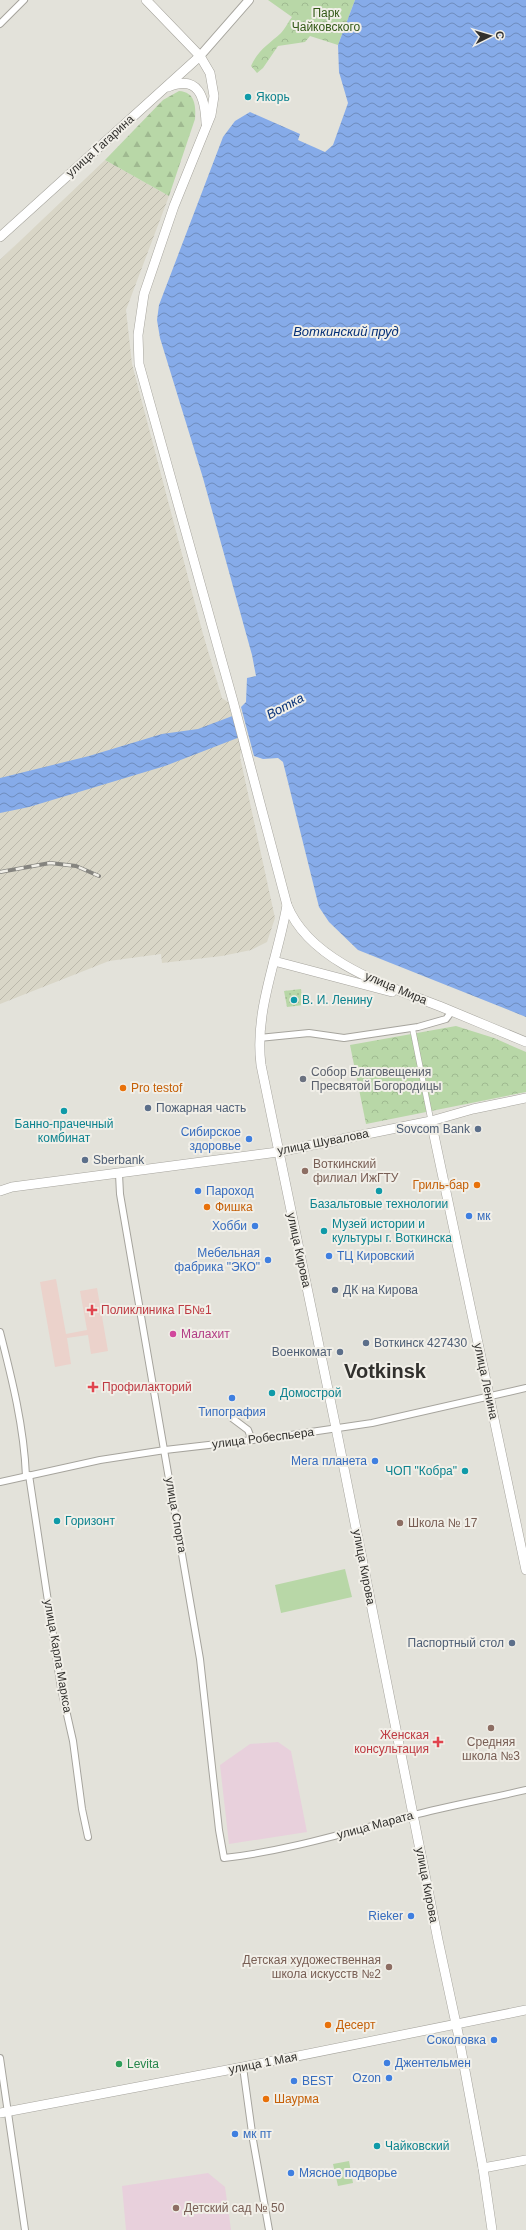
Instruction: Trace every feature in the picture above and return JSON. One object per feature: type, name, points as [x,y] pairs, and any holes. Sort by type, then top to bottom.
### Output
[{"type":"main road","points":[[146,0],[200,56],[210,73],[213,84],[213,106],[174,206],[147,288],[140,316],[138,350],[142,380],[233,701],[287,905]]},
{"type":"main road","name":"улица Гагарина","points":[[0,236],[200,56]]},
{"type":"main road","points":[[162,90],[184,83],[192,85],[199,90],[204,99],[206,127]]},
{"type":"main road","name":"улица Кирова","points":[[287,905],[281,941],[274,961],[260,1022],[259,1038],[261,1064],[456,2023],[483,2168],[492,2230]]},
{"type":"main road","name":"улица Мира","points":[[287,905],[292,917],[303,932],[336,960],[421,1000],[452,1011],[526,1042]]},
{"type":"main road","points":[[274,961],[421,1000]]},
{"type":"main road","name":"улица Шувалова","points":[[0,1191],[12,1187],[278,1152],[431,1121],[473,1109],[526,1098]]},
{"type":"main road","name":"улица Ленина","points":[[431,1121],[526,1570]]},
{"type":"main road","name":"улица 1 Мая","points":[[4,2112],[243,2068],[456,2023],[526,2010]]},
{"type":"main road","points":[[483,2168],[526,2160]]},
{"type":"street","points":[[0,24],[24,0]]},
{"type":"street","points":[[200,56],[249,0]]},
{"type":"street","points":[[259,1038],[309,1033],[344,1038],[418,1027],[446,1019],[452,1011]]},
{"type":"street","points":[[413,1031],[431,1121]]},
{"type":"street","name":"улица Спорта","points":[[119,1174],[120,1194],[200,1659],[219,1830],[224,1858]]},
{"type":"street","name":"улица Карла Маркса","points":[[0,1332],[10,1370],[24,1442],[61,1688],[73,1741],[82,1809],[88,1837]]},
{"type":"street","name":"улица Робеспьера","points":[[0,1482],[100,1460],[372,1423],[526,1388]]},
{"type":"street","points":[[232,1418],[248,1430],[252,1440]]},
{"type":"street","name":"улица Марата","points":[[224,1858],[256,1855],[294,1847],[413,1815],[526,1790]]},
{"type":"street","points":[[0,2058],[4,2112],[25,2230]]},
{"type":"street","points":[[243,2068],[253,2140],[269,2230]]},
{"type":"shaded area","points":[[105,160],[169,196],[126,310],[132,364],[203,634],[222,698],[232,705],[242,742],[240,757],[275,918],[267,942],[251,950],[222,956],[162,963],[161,954],[109,961],[0,1004],[0,260]]},
{"type":"shaded area","name":"Поликлиника ГБ№1","points":[[56,1279],[66,1334],[87,1330],[80,1291],[97,1288],[108,1351],[91,1354],[88,1335],[67,1338],[71,1364],[55,1367],[40,1282]]},
{"type":"shaded area","points":[[278,1742],[291,1751],[307,1832],[229,1844],[220,1765],[250,1744]]},
{"type":"shaded area","name":"Детский сад № 50","points":[[208,2173],[225,2187],[231,2230],[126,2230],[122,2186]]},
{"type":"green space","name":"Парк Чайковского","points":[[268,0],[355,0],[338,45],[310,36],[305,42],[278,46],[263,68],[257,73],[251,66],[254,60],[282,31],[292,17]]},
{"type":"green space","points":[[179,91],[188,94],[193,100],[195,105],[195,119],[169,196],[105,160],[163,100]]},
{"type":"green space","points":[[301,989],[303,1005],[287,1007],[284,991]]},
{"type":"green space","points":[[456,1026],[494,1038],[526,1052],[526,1092],[366,1124],[350,1045]]},
{"type":"green space","points":[[345,1569],[352,1597],[281,1613],[275,1585]]},
{"type":"green space","points":[[349,2161],[353,2183],[338,2186],[333,2164]]},
{"type":"water","name":"Воткинский пруд","points":[[355,0],[526,0],[526,1017],[358,950],[329,922],[319,907],[283,762],[278,758],[263,759],[254,756],[241,707],[246,702],[247,678],[256,676],[252,655],[203,478],[160,338],[157,320],[159,305],[223,137],[235,121],[250,112],[300,134],[298,140],[325,152],[333,145],[348,103],[339,72],[338,45]]},
{"type":"water","points":[[235,715],[240,737],[165,766],[29,807],[0,813],[0,778],[89,756],[162,734],[198,729]]},
{"type":"railway","points":[[0,872],[50,863],[76,866],[99,876]]},
{"type":"place","name":"Якорь","points":[[248,97]]},
{"type":"place","name":"В. И. Ленину","points":[[294,1000]]},
{"type":"place","name":"Собор Благовещения Пресвятой Богородицы","points":[[303,1079]]},
{"type":"place","name":"Pro testof","points":[[123,1088]]},
{"type":"place","name":"Пожарная часть","points":[[148,1108]]},
{"type":"place","name":"Банно-прачечный комбинат","points":[[64,1111]]},
{"type":"place","name":"Sovcom Bank","points":[[478,1129]]},
{"type":"place","name":"Сибирское здоровье","points":[[249,1139]]},
{"type":"place","name":"Sberbank","points":[[85,1160]]},
{"type":"place","name":"Воткинский филиал ИжГТУ","points":[[305,1171]]},
{"type":"place","name":"Гриль-бар","points":[[477,1185]]},
{"type":"place","name":"Пароход","points":[[198,1191]]},
{"type":"place","name":"Базальтовые технологии","points":[[379,1191]]},
{"type":"place","name":"Фишка","points":[[207,1207]]},
{"type":"place","name":"мк","points":[[469,1216]]},
{"type":"place","name":"Хобби","points":[[255,1226]]},
{"type":"place","name":"Музей истории и культуры г. Воткинска","points":[[324,1231]]},
{"type":"place","name":"ТЦ Кировский","points":[[329,1256]]},
{"type":"place","name":"Мебельная фабрика \"ЭКО\"","points":[[268,1260]]},
{"type":"place","name":"ДК на Кирова","points":[[335,1290]]},
{"type":"place","name":"Поликлиника ГБ№1","points":[[92,1310]]},
{"type":"place","name":"Малахит","points":[[173,1334]]},
{"type":"place","name":"Воткинск 427430","points":[[366,1343]]},
{"type":"place","name":"Военкомат","points":[[340,1352]]},
{"type":"place","name":"Профилакторий","points":[[93,1387]]},
{"type":"place","name":"Домострой","points":[[272,1393]]},
{"type":"place","name":"Типография","points":[[232,1398]]},
{"type":"place","name":"Мега планета","points":[[375,1461]]},
{"type":"place","name":"ЧОП \"Кобра\"","points":[[465,1471]]},
{"type":"place","name":"Горизонт","points":[[57,1521]]},
{"type":"place","name":"Школа № 17","points":[[400,1523]]},
{"type":"place","name":"Паспортный стол","points":[[512,1643]]},
{"type":"place","name":"Средняя школа №3","points":[[491,1728]]},
{"type":"place","name":"Женская консультация","points":[[438,1742]]},
{"type":"place","name":"Rieker","points":[[411,1916]]},
{"type":"place","name":"Детская художественная школа искусств №2","points":[[389,1967]]},
{"type":"place","name":"Десерт","points":[[328,2025]]},
{"type":"place","name":"Соколовка","points":[[494,2040]]},
{"type":"place","name":"Джентельмен","points":[[387,2063]]},
{"type":"place","name":"Levita","points":[[119,2064]]},
{"type":"place","name":"Ozon","points":[[389,2078]]},
{"type":"place","name":"BEST","points":[[294,2081]]},
{"type":"place","name":"Шаурма","points":[[266,2099]]},
{"type":"place","name":"мк пт","points":[[235,2134]]},
{"type":"place","name":"Чайковский","points":[[377,2146]]},
{"type":"place","name":"Мясное подворье","points":[[291,2173]]},
{"type":"place","name":"Детский сад № 50","points":[[176,2208]]},
{"type":"district","name":"Votkinsk","points":[[385,1371]]},
{"type":"water label","name":"Вотка","points":[[285,706]]}]
